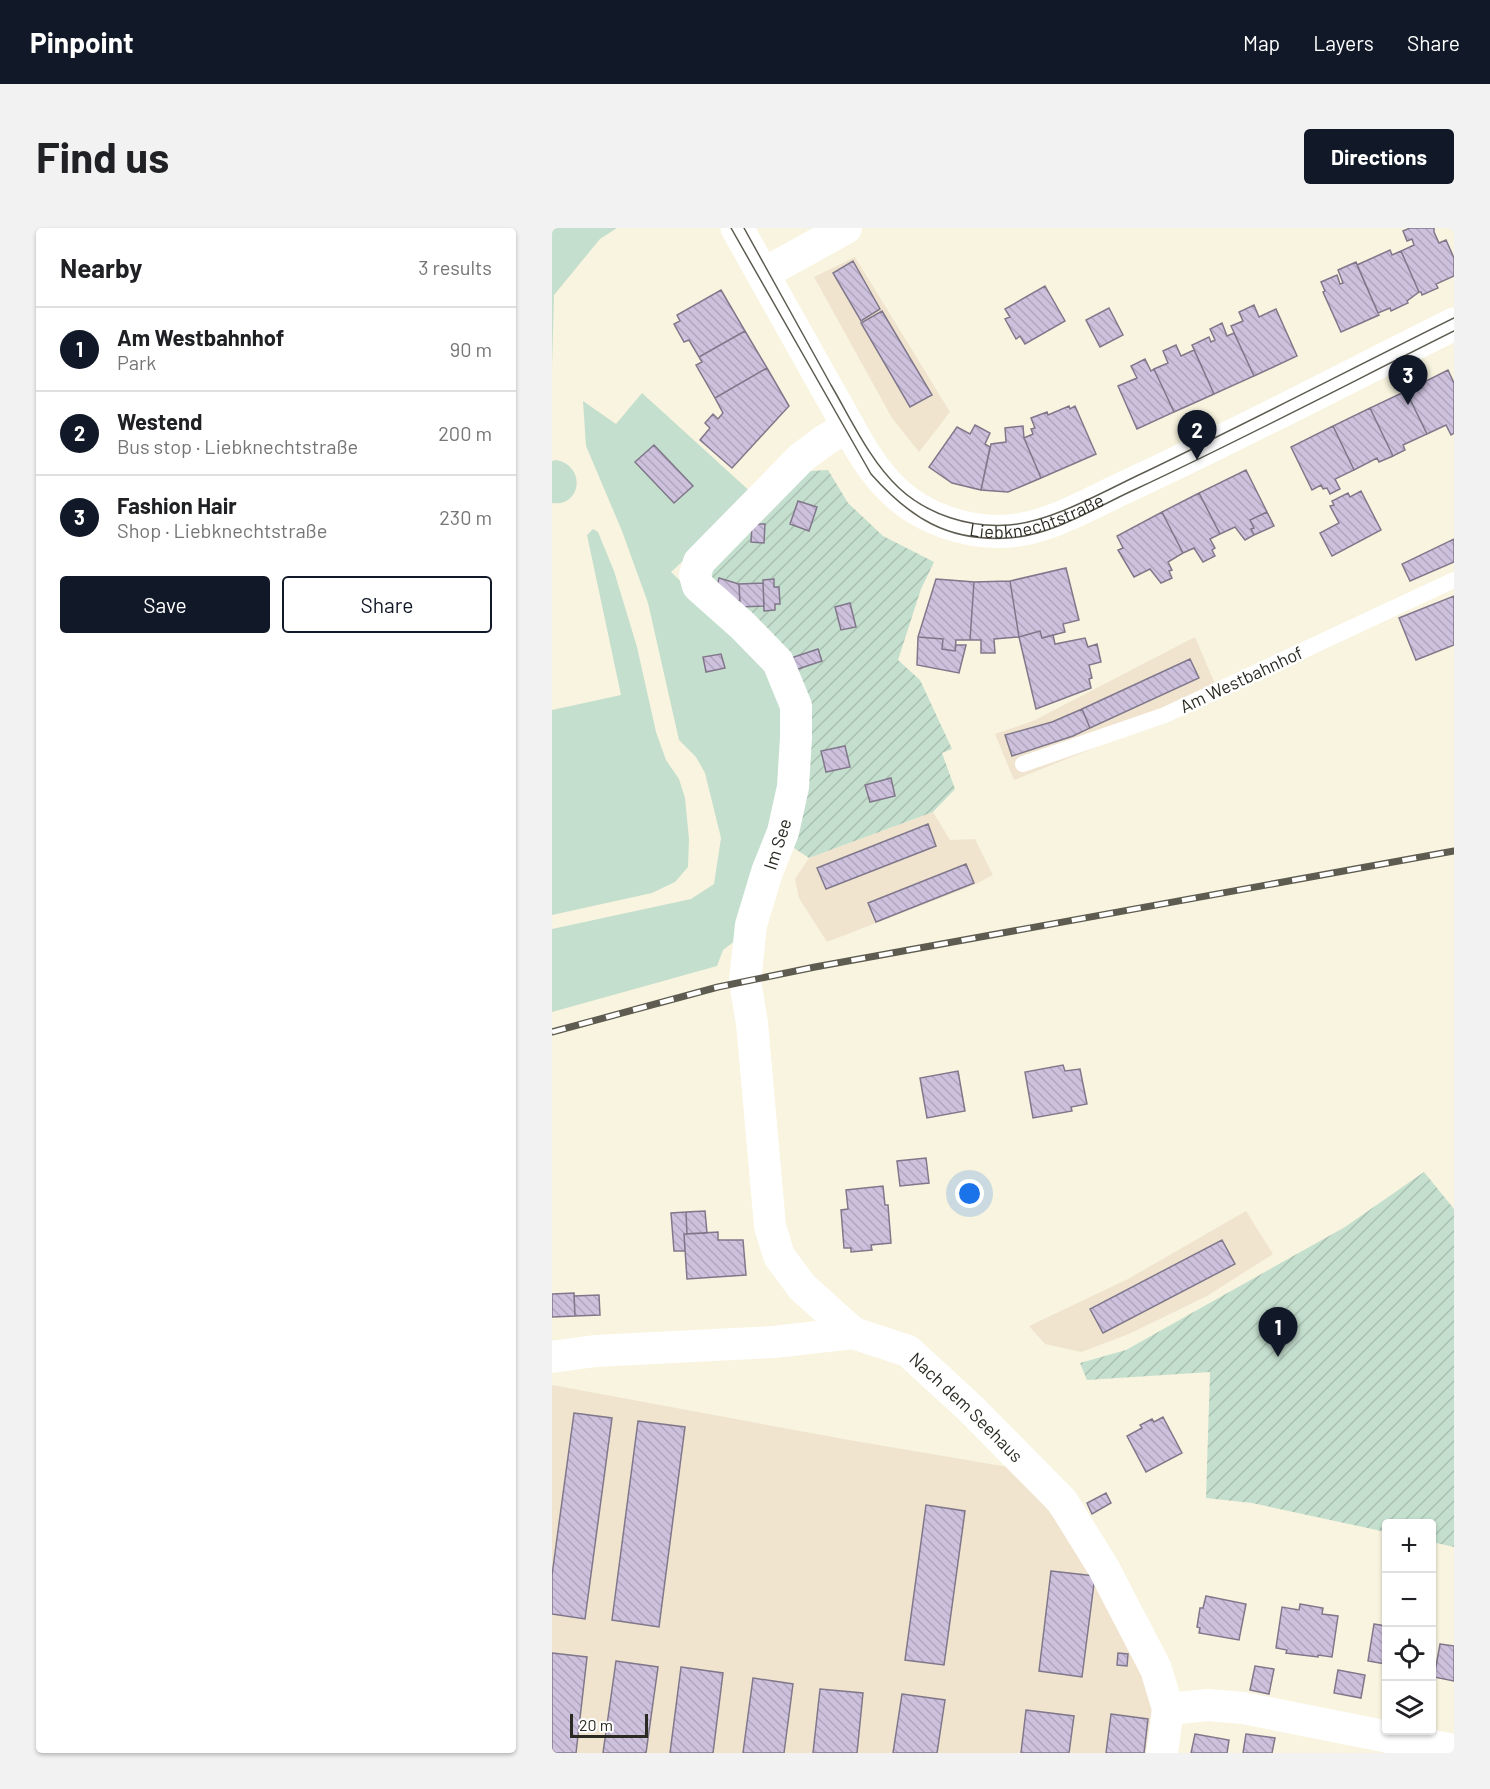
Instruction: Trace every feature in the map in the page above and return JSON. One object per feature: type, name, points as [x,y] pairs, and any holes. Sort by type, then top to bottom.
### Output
[{"type":"street","name":"Liebknechtstraße","points":[[737,228],[876,470],[894,491],[916,508],[941,521],[972,529],[1010,531],[1051,521],[1182,460],[1454,324]]},
{"type":"street","points":[[763,274],[846,228]]},
{"type":"street","name":"Im See","points":[[849,426],[801,458],[699,562],[695,575],[698,586],[743,626],[778,662],[796,706],[793,787],[783,832],[767,872],[751,926],[745,981],[752,1023],[770,1226],[779,1256],[802,1287],[853,1333]]},
{"type":"street","name":"Nach dem Seehaus","points":[[552,1357],[595,1351],[774,1342],[853,1333],[908,1351],[970,1408],[1062,1501],[1103,1567],[1156,1670],[1168,1709],[1162,1753]]},
{"type":"street","points":[[1168,1709],[1208,1705],[1243,1708],[1454,1750]]},
{"type":"lane","name":"Am Westbahnhof","points":[[1023,764],[1165,715],[1454,580]]},
{"type":"shaded area","points":[[855,257],[950,412],[919,452],[892,418],[814,277]]},
{"type":"shaded area","points":[[1195,637],[1215,684],[1102,745],[1014,780],[995,734],[1033,721]]},
{"type":"shaded area","points":[[933,812],[950,840],[975,839],[993,875],[974,885],[827,942],[799,898],[795,879],[809,858]]},
{"type":"shaded area","points":[[1246,1211],[1273,1254],[1207,1296],[1129,1334],[1081,1352],[1045,1344],[1029,1326],[1128,1279]]},
{"type":"shaded area","points":[[552,1385],[1014,1468],[1077,1546],[1142,1665],[1156,1719],[1152,1753],[552,1753]]},
{"type":"green space","points":[[552,228],[617,228],[600,239],[554,295],[552,369]]},
{"type":"green space","points":[[642,393],[754,495],[671,572],[754,652],[780,686],[786,715],[772,839],[736,940],[723,950],[717,966],[552,1012],[552,929],[691,899],[714,884],[721,838],[705,773],[696,757],[679,740],[648,603],[622,531],[586,446],[583,401],[616,424]]},
{"type":"green space","points":[[556,460],[566,464],[573,470],[576,477],[577,485],[574,493],[562,503],[552,503],[552,461]]},
{"type":"green space","points":[[828,470],[848,503],[883,536],[934,562],[921,589],[898,660],[920,680],[952,749],[942,753],[955,789],[933,812],[809,858],[782,840],[797,691],[711,594],[708,571],[752,521],[810,471]]},
{"type":"green space","points":[[593,529],[598,532],[614,571],[637,647],[656,732],[666,760],[679,779],[685,798],[689,839],[688,867],[675,882],[652,893],[552,915],[552,710],[621,695],[587,535]]},
{"type":"green space","points":[[1424,1172],[1454,1209],[1454,1547],[1436,1543],[1436,1519],[1382,1519],[1382,1531],[1252,1503],[1206,1498],[1210,1372],[1087,1380],[1080,1363],[1126,1350],[1345,1227]]},
{"type":"building","points":[[1410,228],[1434,228],[1439,243],[1446,240],[1454,258],[1454,276],[1436,284],[1438,288],[1422,295],[1401,251],[1414,245],[1412,239],[1407,241],[1403,231]]},
{"type":"building","points":[[1390,250],[1392,255],[1401,251],[1419,292],[1407,301],[1408,303],[1391,311],[1390,308],[1378,313],[1357,265]]},
{"type":"building","points":[[853,261],[880,309],[861,321],[833,273]]},
{"type":"building","points":[[1356,262],[1379,315],[1341,332],[1323,292],[1325,291],[1321,282],[1337,275],[1340,284],[1343,283],[1338,270]]},
{"type":"building","points":[[1045,286],[1065,321],[1025,344],[1020,336],[1016,339],[1005,319],[1010,317],[1005,309]]},
{"type":"building","points":[[721,290],[745,331],[699,357],[689,340],[684,342],[674,324],[680,321],[677,315]]},
{"type":"building","points":[[1254,305],[1259,317],[1276,309],[1297,356],[1254,376],[1231,326],[1243,321],[1239,312]]},
{"type":"building","points":[[1109,308],[1123,335],[1100,347],[1086,320]]},
{"type":"building","points":[[882,311],[932,395],[910,407],[861,323]]},
{"type":"building","points":[[1222,323],[1227,336],[1234,333],[1254,376],[1214,394],[1192,345],[1209,337],[1211,342],[1215,340],[1210,329]]},
{"type":"building","points":[[745,331],[767,368],[715,398],[696,365],[702,362],[699,357]]},
{"type":"building","points":[[1176,345],[1181,356],[1194,350],[1214,394],[1174,412],[1154,369],[1168,363],[1163,351]]},
{"type":"building","points":[[1145,359],[1151,371],[1154,369],[1174,412],[1137,429],[1118,386],[1137,378],[1131,366]]},
{"type":"building","points":[[767,368],[789,406],[732,468],[700,440],[710,428],[705,423],[713,414],[718,419],[723,413],[715,398]]},
{"type":"building","points":[[1448,370],[1454,383],[1454,433],[1451,435],[1446,425],[1427,434],[1406,391]]},
{"type":"building","points":[[1406,391],[1427,434],[1403,445],[1405,450],[1393,456],[1370,408]]},
{"type":"building","points":[[1069,406],[1070,409],[1075,406],[1096,454],[1041,478],[1024,438],[1033,434],[1031,429],[1035,428],[1031,418],[1047,412],[1048,415]]},
{"type":"building","points":[[1370,408],[1393,456],[1379,462],[1377,458],[1354,470],[1333,426]]},
{"type":"building","points":[[975,425],[990,433],[985,444],[990,447],[981,490],[952,483],[929,467],[957,427],[970,434]]},
{"type":"building","points":[[1023,426],[1024,438],[1041,478],[1008,492],[981,490],[991,444],[1006,442],[1005,428]]},
{"type":"building","points":[[1333,426],[1354,470],[1335,479],[1340,489],[1330,494],[1327,488],[1323,489],[1321,485],[1312,490],[1291,447]]},
{"type":"building","points":[[654,445],[693,486],[674,503],[635,462]]},
{"type":"building","points":[[1246,470],[1267,512],[1250,520],[1254,528],[1251,529],[1254,535],[1245,540],[1235,527],[1220,534],[1199,493]]},
{"type":"building","points":[[1361,491],[1381,530],[1332,556],[1320,533],[1339,523],[1330,506],[1334,505],[1332,501],[1348,493],[1350,497]]},
{"type":"building","points":[[1199,493],[1220,534],[1210,539],[1215,548],[1212,550],[1215,556],[1203,562],[1194,548],[1183,553],[1162,512]]},
{"type":"building","points":[[798,501],[817,507],[809,531],[790,524]]},
{"type":"building","points":[[1162,512],[1183,553],[1168,562],[1172,570],[1169,571],[1172,578],[1161,583],[1150,569],[1134,577],[1118,550],[1123,548],[1117,536]]},
{"type":"building","points":[[1267,512],[1274,526],[1254,535],[1251,529],[1254,528],[1250,520]]},
{"type":"building","points":[[752,524],[765,524],[764,543],[751,542]]},
{"type":"building","points":[[1454,539],[1454,562],[1410,581],[1402,564]]},
{"type":"building","points":[[1066,568],[1079,620],[1063,624],[1065,632],[1042,638],[1040,631],[1019,637],[1010,581]]},
{"type":"building","points":[[719,578],[739,584],[740,601],[715,596]]},
{"type":"building","points":[[774,579],[774,587],[779,587],[780,604],[775,604],[775,610],[764,611],[763,580]]},
{"type":"building","points":[[936,579],[974,582],[970,640],[956,640],[955,651],[942,649],[943,639],[918,637]]},
{"type":"building","points":[[1010,581],[1019,637],[994,639],[995,653],[981,653],[981,640],[970,640],[974,582]]},
{"type":"building","points":[[763,583],[764,606],[740,607],[739,584]]},
{"type":"building","points":[[1454,596],[1454,645],[1416,660],[1399,618]]},
{"type":"building","points":[[850,603],[856,627],[841,630],[835,607]]},
{"type":"building","points":[[1040,631],[1042,638],[1053,635],[1055,644],[1085,638],[1088,647],[1097,644],[1101,662],[1089,665],[1092,678],[1089,679],[1091,688],[1036,709],[1019,637]]},
{"type":"building","points":[[918,637],[943,639],[942,649],[955,651],[956,645],[966,645],[959,673],[917,665]]},
{"type":"building","points":[[818,649],[822,661],[795,670],[791,658]]},
{"type":"building","points":[[721,654],[725,668],[706,672],[703,657]]},
{"type":"building","points":[[1190,659],[1199,678],[1090,728],[1082,709]]},
{"type":"building","points":[[1082,709],[1090,728],[1012,756],[1005,735],[1052,722]]},
{"type":"building","points":[[845,746],[850,767],[826,772],[821,751]]},
{"type":"building","points":[[891,778],[895,796],[870,802],[865,785]]},
{"type":"building","points":[[928,824],[936,846],[826,889],[817,868]]},
{"type":"building","points":[[966,864],[974,883],[876,922],[868,903]]},
{"type":"building","points":[[1063,1065],[1065,1071],[1080,1069],[1087,1104],[1071,1107],[1072,1111],[1033,1118],[1025,1072]]},
{"type":"building","points":[[958,1071],[965,1111],[927,1118],[920,1078]]},
{"type":"building","points":[[926,1158],[929,1183],[900,1186],[897,1161]]},
{"type":"building","points":[[883,1186],[885,1205],[888,1205],[891,1243],[871,1245],[872,1250],[851,1252],[851,1248],[844,1248],[841,1210],[848,1209],[846,1190]]},
{"type":"building","points":[[705,1211],[707,1233],[687,1234],[686,1212]]},
{"type":"building","points":[[686,1212],[685,1251],[674,1251],[671,1213]]},
{"type":"building","points":[[718,1232],[718,1240],[743,1240],[746,1275],[687,1279],[684,1234]]},
{"type":"building","points":[[1222,1240],[1235,1264],[1103,1333],[1090,1309]]},
{"type":"building","points":[[574,1293],[575,1316],[552,1317],[552,1294]]},
{"type":"building","points":[[599,1295],[600,1315],[575,1316],[574,1296]]},
{"type":"building","points":[[574,1413],[612,1418],[585,1619],[552,1614],[552,1575]]},
{"type":"building","points":[[1163,1417],[1182,1453],[1146,1472],[1127,1436],[1142,1428],[1140,1425]]},
{"type":"building","points":[[638,1421],[685,1427],[659,1627],[612,1620]]},
{"type":"building","points":[[1106,1493],[1111,1503],[1092,1514],[1087,1503]]},
{"type":"building","points":[[926,1505],[965,1511],[944,1665],[905,1660]]},
{"type":"building","points":[[1051,1571],[1095,1576],[1082,1677],[1039,1671]]},
{"type":"building","points":[[1206,1596],[1246,1604],[1239,1640],[1199,1633],[1200,1628],[1197,1627],[1200,1608],[1203,1608]]},
{"type":"building","points":[[1300,1604],[1323,1608],[1322,1614],[1338,1616],[1332,1657],[1286,1653],[1287,1650],[1276,1648],[1282,1607],[1299,1610]]},
{"type":"building","points":[[1374,1624],[1382,1625],[1382,1663],[1368,1661]]},
{"type":"building","points":[[1440,1644],[1454,1646],[1454,1681],[1436,1677]]},
{"type":"building","points":[[552,1653],[587,1657],[576,1753],[552,1753]]},
{"type":"building","points":[[1118,1653],[1128,1654],[1127,1666],[1117,1665]]},
{"type":"building","points":[[616,1661],[658,1667],[646,1753],[603,1753]]},
{"type":"building","points":[[1255,1666],[1274,1669],[1269,1694],[1250,1690]]},
{"type":"building","points":[[681,1667],[723,1673],[713,1753],[670,1753]]},
{"type":"building","points":[[1338,1670],[1365,1675],[1361,1698],[1334,1693]]},
{"type":"building","points":[[753,1678],[793,1684],[784,1753],[743,1753]]},
{"type":"building","points":[[820,1689],[863,1693],[857,1753],[813,1753]]},
{"type":"building","points":[[902,1694],[945,1700],[937,1753],[893,1753]]},
{"type":"building","points":[[1026,1710],[1074,1716],[1069,1753],[1021,1753]]},
{"type":"building","points":[[1111,1714],[1148,1719],[1144,1753],[1106,1753]]},
{"type":"building","points":[[1195,1734],[1229,1740],[1227,1753],[1191,1753]]},
{"type":"building","points":[[1246,1734],[1275,1738],[1272,1753],[1243,1753]]},
{"type":"tram line","points":[[731,228],[871,474],[900,503],[916,515],[932,524],[967,536],[1009,538],[1026,536],[1058,526],[1216,451],[1454,331]]},
{"type":"tram line","points":[[744,228],[854,425],[879,465],[899,488],[923,506],[950,518],[979,524],[1026,523],[1061,512],[1454,318]]},
{"type":"railway","points":[[552,1032],[718,987],[815,967],[1454,851]]},
{"type":"place","name":"Fashion Hair","points":[[1408,405]]},
{"type":"place","name":"Westend","points":[[1197,460]]},
{"type":"place","name":"Am Westbahnhof","points":[[1278,1357]]}]
